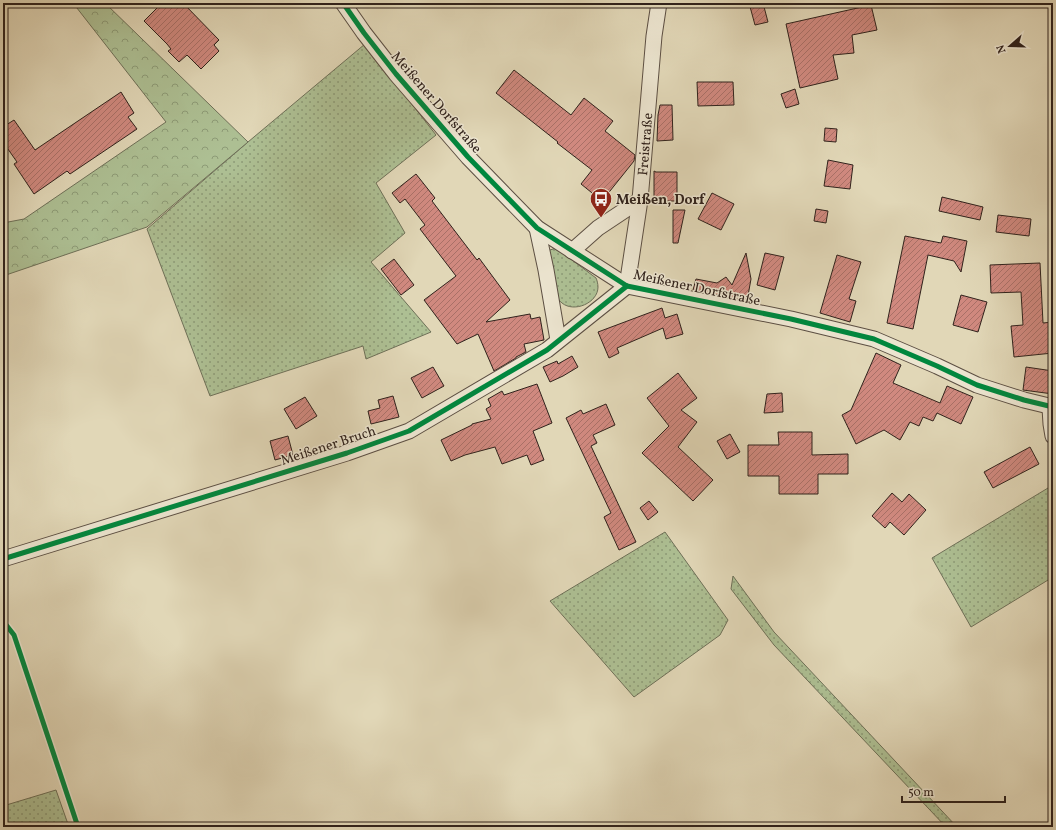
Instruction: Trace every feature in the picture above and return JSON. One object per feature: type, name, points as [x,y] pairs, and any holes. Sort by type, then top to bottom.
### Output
[{"type":"street","name":"Meißener Dorfstraße","points":[[343,3],[396,74],[468,157],[537,228],[627,286],[791,319],[874,339],[977,385],[1052,408]]},
{"type":"street","name":"Freistraße","points":[[627,286],[640,200],[654,36],[659,3]]},
{"type":"street","points":[[572,251],[598,228],[640,200]]},
{"type":"street","points":[[537,228],[558,340]]},
{"type":"street","name":"Meißener Bruch","points":[[3,559],[347,453],[409,431],[547,350],[627,286]]},
{"type":"street","points":[[1052,408],[1051,424],[1053,436]]},
{"type":"green space","points":[[73,3],[105,3],[248,142],[147,227],[3,276],[3,223],[24,219],[166,122]]},
{"type":"green space","points":[[365,44],[436,135],[376,183],[405,233],[371,262],[431,332],[366,359],[363,346],[210,396],[147,229]]},
{"type":"green space","points":[[556,248],[596,278],[598,286],[597,293],[590,302],[579,307],[573,307],[567,306],[559,299],[552,280],[548,253],[550,250]]},
{"type":"green space","points":[[1053,485],[1053,577],[971,627],[932,558]]},
{"type":"green space","points":[[665,532],[728,620],[720,635],[634,697],[550,601]]},
{"type":"green space","points":[[733,576],[774,632],[957,827],[946,827],[774,645],[731,589]]},
{"type":"green space","points":[[56,790],[69,827],[3,827],[3,806]]},
{"type":"building","points":[[162,3],[183,3],[219,40],[214,45],[219,51],[201,69],[187,55],[179,62],[168,51],[171,49],[167,44],[144,21]]},
{"type":"building","points":[[749,3],[763,3],[768,22],[755,25]]},
{"type":"building","points":[[871,5],[877,30],[852,35],[854,53],[833,55],[838,79],[800,88],[786,24]]},
{"type":"building","points":[[514,70],[571,115],[584,98],[613,121],[605,131],[635,155],[634,161],[602,201],[581,184],[592,170],[496,93]]},
{"type":"building","points":[[697,82],[733,82],[734,105],[698,106]]},
{"type":"building","points":[[795,89],[799,104],[786,108],[781,94]]},
{"type":"building","points":[[121,92],[134,113],[128,117],[137,129],[70,174],[67,171],[34,194],[14,164],[17,162],[3,142],[3,127],[14,120],[35,150]]},
{"type":"building","points":[[660,105],[672,105],[673,140],[657,141]]},
{"type":"building","points":[[825,128],[837,129],[836,142],[824,141]]},
{"type":"building","points":[[828,160],[853,165],[850,189],[824,186]]},
{"type":"building","points":[[654,171],[677,172],[677,201],[654,201]]},
{"type":"building","points":[[416,174],[435,198],[432,201],[477,260],[479,258],[510,300],[486,322],[530,314],[531,319],[540,317],[544,340],[524,344],[526,352],[494,371],[478,334],[457,344],[424,300],[456,276],[420,229],[425,225],[405,199],[400,203],[392,193]]},
{"type":"building","points":[[712,193],[734,204],[721,230],[698,219]]},
{"type":"building","points":[[942,197],[983,207],[980,220],[939,211]]},
{"type":"building","points":[[816,209],[828,211],[826,223],[814,221]]},
{"type":"building","points":[[673,210],[685,210],[678,243],[673,243]]},
{"type":"building","points":[[998,215],[1031,219],[1029,236],[996,232]]},
{"type":"building","points":[[905,236],[941,243],[943,236],[967,241],[961,272],[954,261],[928,255],[913,329],[887,323]]},
{"type":"building","points":[[746,253],[751,279],[747,301],[693,290],[696,279],[717,283],[726,277],[732,285]]},
{"type":"building","points":[[765,253],[784,257],[775,290],[757,285]]},
{"type":"building","points":[[837,255],[861,262],[849,299],[856,301],[850,322],[820,313]]},
{"type":"building","points":[[394,259],[414,285],[401,295],[381,269]]},
{"type":"building","points":[[1040,263],[1043,323],[1053,322],[1053,353],[1014,357],[1011,326],[1023,325],[1021,292],[991,293],[990,265]]},
{"type":"building","points":[[961,295],[987,302],[978,332],[953,325]]},
{"type":"building","points":[[662,308],[665,318],[677,314],[683,334],[666,339],[663,328],[617,348],[619,353],[609,358],[598,332]]},
{"type":"building","points":[[876,353],[901,365],[893,383],[940,403],[947,386],[973,397],[961,424],[937,413],[933,421],[923,417],[919,426],[910,422],[900,440],[884,430],[856,444],[842,415],[851,410]]},
{"type":"building","points":[[572,356],[578,367],[550,382],[543,367],[557,361],[558,364]]},
{"type":"building","points":[[433,367],[444,386],[422,398],[411,378]]},
{"type":"building","points":[[1026,367],[1053,371],[1053,394],[1023,390]]},
{"type":"building","points":[[678,373],[697,398],[681,410],[697,422],[678,447],[713,480],[693,501],[642,453],[669,426],[647,398]]},
{"type":"building","points":[[537,384],[552,423],[533,431],[544,460],[531,465],[527,455],[502,464],[495,447],[465,455],[451,461],[441,440],[472,424],[491,419],[486,409],[491,406],[488,399],[502,391],[504,395]]},
{"type":"building","points":[[782,393],[783,412],[764,413],[767,394]]},
{"type":"building","points":[[393,396],[399,417],[371,424],[368,411],[380,408],[378,400]]},
{"type":"building","points":[[305,397],[317,416],[296,429],[284,409]]},
{"type":"building","points":[[606,404],[615,425],[593,435],[597,443],[591,446],[636,542],[619,550],[604,517],[611,513],[566,418],[581,410],[583,414]]},
{"type":"building","points":[[778,432],[812,432],[812,455],[848,454],[848,474],[818,474],[818,494],[779,494],[779,476],[748,476],[748,445],[779,445]]},
{"type":"building","points":[[730,434],[740,452],[727,459],[717,441]]},
{"type":"building","points":[[288,436],[293,455],[275,460],[270,441]]},
{"type":"building","points":[[1030,447],[1039,464],[993,488],[984,472]]},
{"type":"building","points":[[892,493],[902,502],[909,494],[926,510],[904,535],[890,522],[885,528],[872,516]]},
{"type":"building","points":[[649,501],[658,512],[648,520],[640,508]]},
{"type":"cycle path","points":[[343,3],[396,74],[468,157],[537,228],[627,286],[791,319],[874,339],[977,385],[1024,400],[1053,407]]},
{"type":"cycle path","points":[[3,559],[347,453],[409,431],[547,350],[627,286]]},
{"type":"cycle path","points":[[3,621],[14,635],[78,827]]},
{"type":"place","name":"Meißen, Dorf","points":[[601,218]]}]
